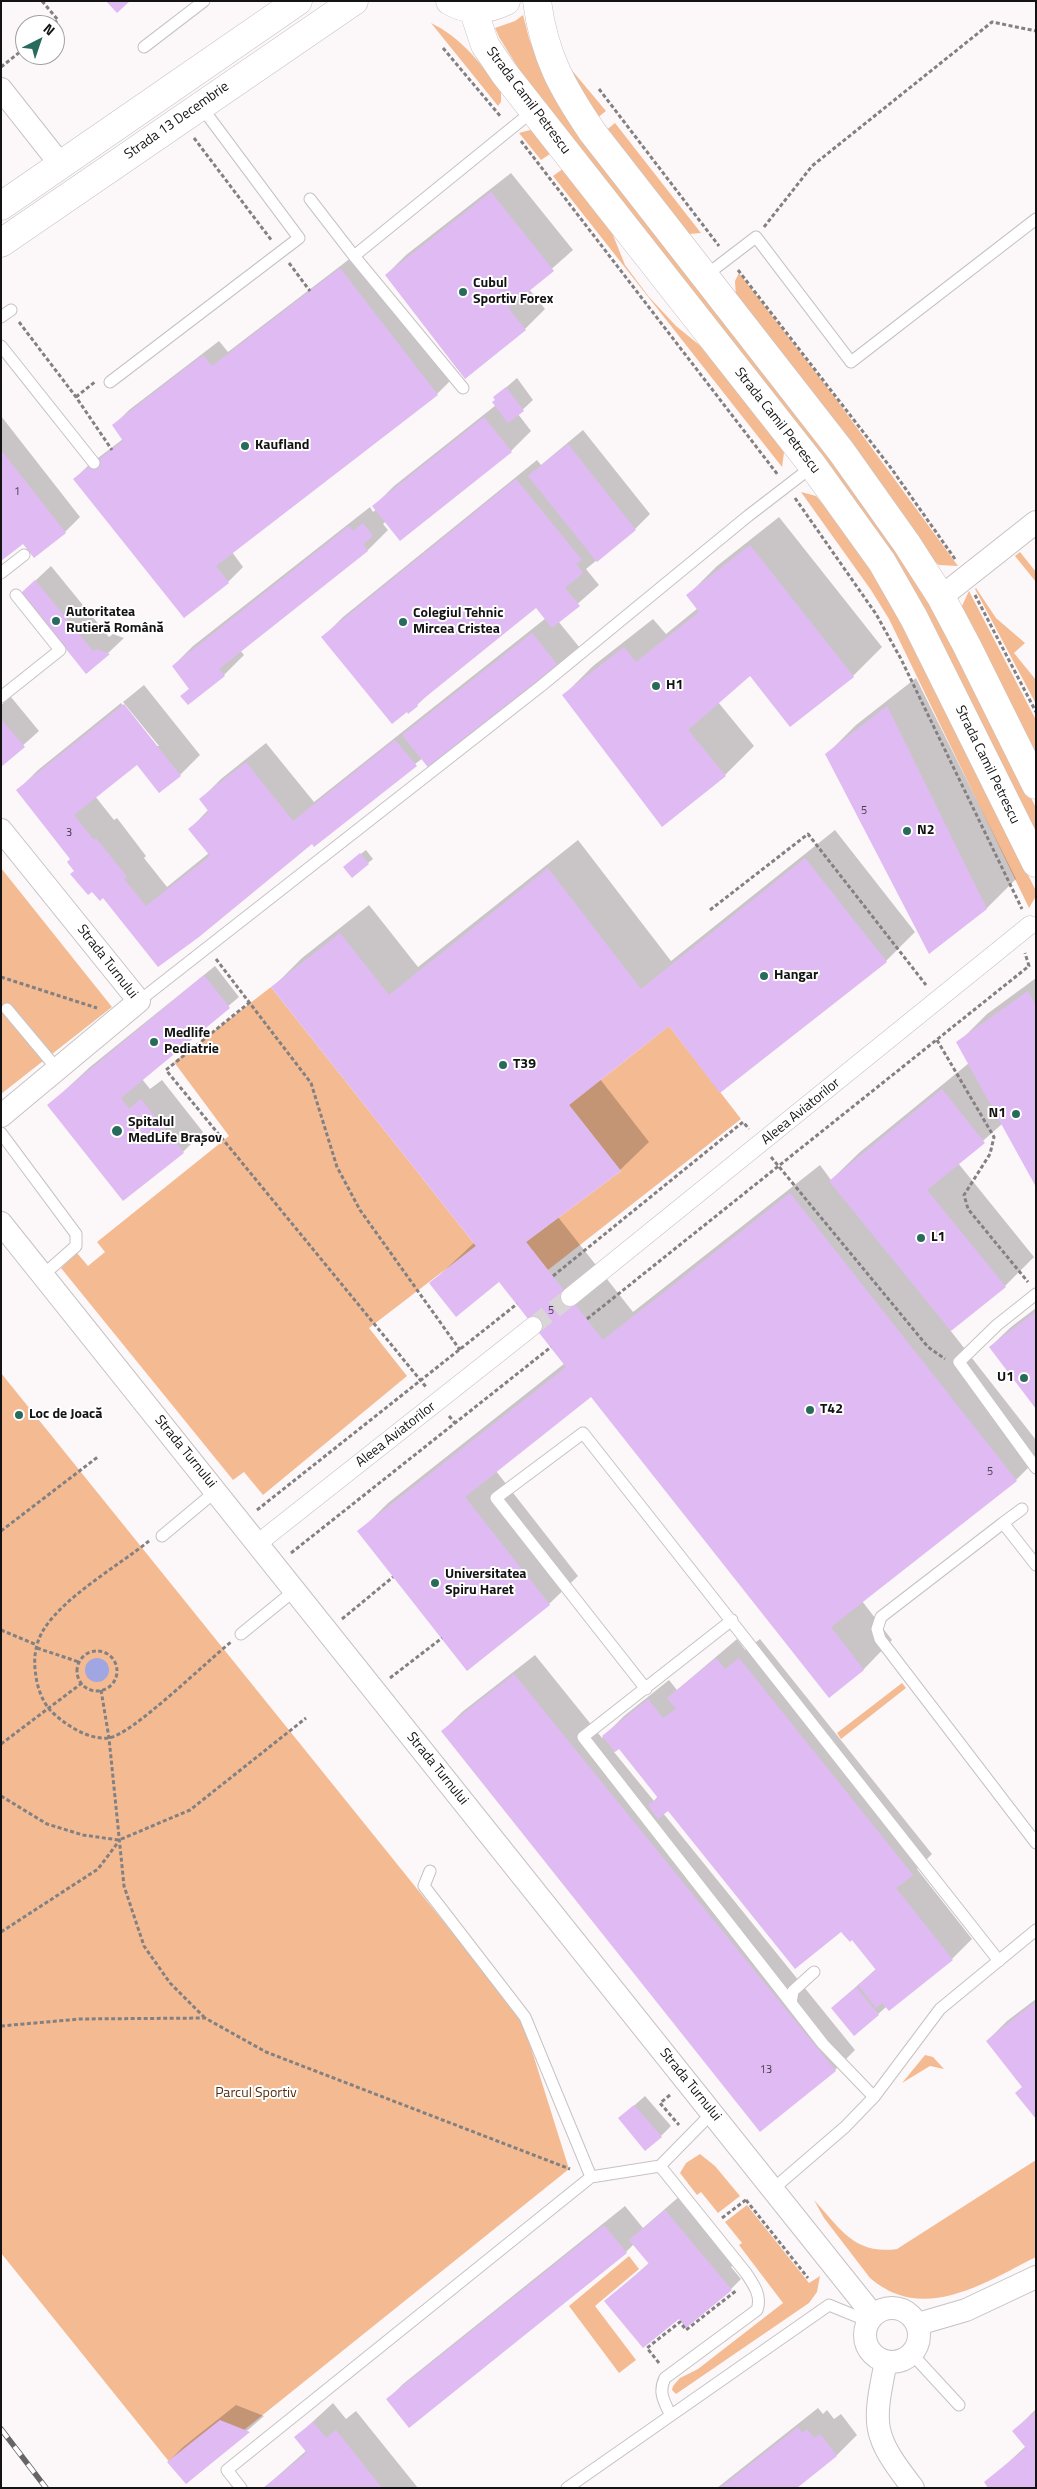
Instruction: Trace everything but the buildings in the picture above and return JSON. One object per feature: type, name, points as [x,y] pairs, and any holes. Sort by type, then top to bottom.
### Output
[{"type":"street","name":"Strada 13 Decembrie","points":[[1,242],[354,1]]},
{"type":"street","points":[[461,5],[492,8],[506,1]]},
{"type":"street","points":[[537,1],[545,44],[555,72],[574,105],[593,133],[841,451],[907,544],[941,597],[968,646],[1036,786]]},
{"type":"street","points":[[1,206],[294,2]]},
{"type":"street","name":"Strada Camil Petrescu","points":[[461,5],[485,45],[534,110],[813,466],[882,562],[914,618],[1036,863]]},
{"type":"street","points":[[1,89],[61,165]]},
{"type":"street","points":[[941,597],[1036,522]]},
{"type":"street","name":"Strada Turnului","points":[[1,830],[139,1001],[1,1116]]},
{"type":"street","name":"Aleea Aviatorilor","points":[[570,1297],[939,1001],[1024,930]]},
{"type":"street","name":"Strada Turnului","points":[[1,1223],[712,2113],[871,2318]]},
{"type":"street","name":"Aleea Aviatorilor","points":[[258,1544],[533,1326]]},
{"type":"street","points":[[918,2324],[966,2310],[1036,2277]]},
{"type":"street","points":[[898,2308],[913,2317],[918,2324],[918,2343],[912,2354],[895,2362],[878,2358],[867,2346],[865,2338],[871,2318],[881,2310],[898,2308]]},
{"type":"street","points":[[886,2361],[877,2403],[877,2429],[884,2447],[913,2488]]},
{"type":"lane","points":[[144,48],[204,1]]},
{"type":"lane","points":[[110,382],[299,238],[200,106]]},
{"type":"lane","points":[[354,256],[534,110]]},
{"type":"lane","points":[[310,199],[354,256],[463,388]]},
{"type":"lane","points":[[705,276],[756,237],[851,362],[1036,219]]},
{"type":"lane","points":[[1,346],[94,463]]},
{"type":"lane","points":[[139,1001],[541,686],[813,466]]},
{"type":"lane","points":[[1,573],[24,555]]},
{"type":"lane","points":[[1,697],[60,650],[16,595]]},
{"type":"lane","points":[[7,1009],[58,1070]]},
{"type":"lane","points":[[1,1133],[76,1234],[76,1246],[43,1275]]},
{"type":"lane","points":[[1033,1290],[959,1362],[1036,1468]]},
{"type":"lane","points":[[646,1689],[496,1498],[583,1433],[999,1961]]},
{"type":"lane","points":[[157,1537],[216,1492]]},
{"type":"lane","points":[[1022,1509],[881,1617],[877,1629],[880,1639],[1036,1843]]},
{"type":"lane","points":[[1003,1523],[1036,1565]]},
{"type":"lane","points":[[241,1634],[295,1590]]},
{"type":"lane","points":[[732,1620],[583,1737],[792,2003],[822,2044],[874,2098]]},
{"type":"lane","points":[[430,1871],[424,1886],[524,2017],[591,2177]]},
{"type":"lane","points":[[770,2186],[845,2126],[874,2098],[940,2010],[1036,1930]]},
{"type":"lane","points":[[792,2003],[793,1991],[814,1972]]},
{"type":"lane","points":[[241,2488],[227,2470],[591,2177],[660,2166],[712,2113]]},
{"type":"lane","points":[[660,2166],[710,2226],[750,2280],[760,2302],[753,2313],[669,2375],[661,2386],[662,2397],[670,2414]]},
{"type":"lane","points":[[567,2488],[670,2414],[829,2305],[871,2318]]},
{"type":"lane","points":[[912,2354],[959,2405]]},
{"type":"path","points":[[42,1],[54,15]]},
{"type":"path","points":[[756,237],[812,166],[992,22],[1036,31]]},
{"type":"path","points":[[443,48],[511,128],[786,486],[834,551],[884,629],[1024,930],[1029,966],[587,1319]]},
{"type":"path","points":[[1,67],[15,56]]},
{"type":"path","points":[[599,89],[891,468],[958,564]]},
{"type":"path","points":[[189,132],[310,291]]},
{"type":"path","points":[[6,314],[76,396],[112,450]]},
{"type":"path","points":[[972,591],[1036,712]]},
{"type":"path","points":[[710,910],[808,834],[939,1001]]},
{"type":"path","points":[[207,947],[311,1082],[337,1167],[360,1210],[460,1350]]},
{"type":"path","points":[[1,977],[101,1010]]},
{"type":"path","points":[[250,1002],[166,1070],[455,1423]]},
{"type":"path","points":[[937,1040],[994,1137],[990,1154],[964,1195],[968,1209],[1033,1290]]},
{"type":"path","points":[[553,1276],[743,1122],[761,1144]]},
{"type":"path","points":[[778,1167],[928,1347],[945,1358],[959,1362]]},
{"type":"path","points":[[263,1506],[517,1304]]},
{"type":"path","points":[[299,1546],[551,1348]]},
{"type":"path","points":[[1,1531],[99,1456]]},
{"type":"path","points":[[157,1537],[66,1604],[44,1629],[37,1646],[34,1663],[37,1684],[49,1709],[64,1723],[90,1735],[109,1738],[130,1727],[150,1712],[241,1634]]},
{"type":"path","points":[[342,1619],[393,1577]]},
{"type":"path","points":[[1,1630],[79,1662]]},
{"type":"path","points":[[390,1678],[442,1638]]},
{"type":"path","points":[[96,1651],[109,1654],[114,1660],[117,1673],[116,1679],[107,1688],[101,1690],[89,1689],[82,1683],[78,1674],[79,1662],[84,1656],[96,1651]]},
{"type":"path","points":[[1,1744],[82,1683]]},
{"type":"path","points":[[101,1690],[109,1738],[124,1886],[144,1946],[170,1983],[205,2018],[266,2052],[591,2177]]},
{"type":"path","points":[[1,1796],[47,1824],[83,1835],[119,1840],[190,1810],[306,1718]]},
{"type":"path","points":[[1,1932],[98,1869],[119,1840]]},
{"type":"path","points":[[1,2026],[80,2019],[205,2018]]},
{"type":"path","points":[[710,2226],[746,2200],[770,2186]]},
{"type":"path","points":[[746,2200],[808,2278]]},
{"type":"path","points":[[669,2375],[647,2348],[680,2322],[686,2330],[737,2290]]},
{"type":"green space","points":[[523,15],[529,38],[545,79],[813,433],[924,589],[982,697],[1036,808],[1036,834],[968,700],[541,105],[495,28],[515,21]]},
{"type":"green space","points":[[431,23],[452,36],[486,70],[501,90],[501,102],[498,106]]},
{"type":"green space","points":[[570,68],[606,111],[596,119]]},
{"type":"green space","points":[[615,123],[701,233],[689,234],[604,132]]},
{"type":"green space","points":[[530,130],[535,131],[553,152],[541,160],[519,133]]},
{"type":"green space","points":[[564,168],[611,230],[625,265],[649,297],[676,326],[708,352],[781,446],[784,453],[782,467],[553,176]]},
{"type":"green space","points":[[739,273],[833,395],[958,566],[939,565],[930,558],[736,298],[735,281]]},
{"type":"green space","points":[[801,492],[816,496],[824,505],[882,586],[900,616],[1036,891],[1036,896],[1029,908],[889,619],[871,590]]},
{"type":"green space","points":[[1020,552],[1036,572],[1036,582],[1015,556]]},
{"type":"green space","points":[[975,589],[996,618],[1025,643],[1014,653],[1036,680],[1036,704]]},
{"type":"green space","points":[[969,591],[1036,720],[1036,762],[961,608]]},
{"type":"green space","points":[[1,868],[112,1007],[1,1094]]},
{"type":"green space","points":[[271,987],[476,1246],[369,1328],[407,1376],[263,1495],[244,1472],[233,1480],[61,1268],[77,1253],[88,1266],[105,1252],[97,1242],[229,1136],[174,1062]]},
{"type":"green space","points":[[669,1026],[741,1119],[548,1270],[526,1242],[621,1171],[569,1105]]},
{"type":"green space","name":"Parcul Sportiv","points":[[1,1373],[522,2019],[569,2169],[183,2479],[1,2253]]},
{"type":"green space","points":[[902,1683],[906,1688],[841,1739],[837,1733]]},
{"type":"green space","points":[[925,2055],[933,2057],[944,2069],[930,2066],[902,2083]]},
{"type":"green space","points":[[700,2154],[715,2166],[740,2196],[718,2213],[701,2192],[697,2195],[680,2173],[686,2163]]},
{"type":"green space","points":[[1036,2160],[1036,2257],[975,2287],[932,2298],[911,2298],[890,2291],[870,2278],[824,2218],[814,2200],[840,2229],[859,2244],[882,2250],[897,2249]]},
{"type":"green space","points":[[747,2205],[809,2283],[820,2276],[817,2292],[809,2303],[676,2394],[672,2390],[673,2386],[680,2378],[698,2369],[783,2303],[739,2245],[742,2243],[725,2222]]},
{"type":"green space","points":[[629,2256],[639,2269],[595,2306],[636,2360],[619,2373],[569,2306]]},
{"type":"water","points":[[97,1658],[102,1659],[108,1665],[108,1675],[102,1681],[97,1682],[92,1681],[86,1675],[85,1670],[86,1665],[92,1659]]},
{"type":"tunnel","points":[[533,1326],[570,1297]]},
{"type":"railway","points":[[1,2429],[46,2488]]},
{"type":"place","name":"Cubul Sportiv Forex","points":[[463,292]]},
{"type":"place","name":"Kaufland","points":[[245,446]]},
{"type":"place","name":"Autoritatea Rutieră Română","points":[[56,621]]},
{"type":"place","name":"Colegiul Tehnic Mircea Cristea","points":[[403,622]]},
{"type":"place","name":"H1","points":[[656,686]]},
{"type":"place","name":"N2","points":[[907,831]]},
{"type":"place","name":"Hangar","points":[[764,976]]},
{"type":"place","name":"Medlife Pediatrie","points":[[154,1042]]},
{"type":"place","name":"T39","points":[[503,1065]]},
{"type":"place","name":"N1","points":[[1016,1114]]},
{"type":"place","name":"Spitalul MedLife Brașov","points":[[117,1131]]},
{"type":"place","name":"L1","points":[[921,1238]]},
{"type":"place","name":"U1","points":[[1024,1378]]},
{"type":"place","name":"T42","points":[[810,1410]]},
{"type":"place","name":"Loc de Joacă","points":[[19,1415]]},
{"type":"place","name":"Universitatea Spiru Haret","points":[[435,1583]]}]
